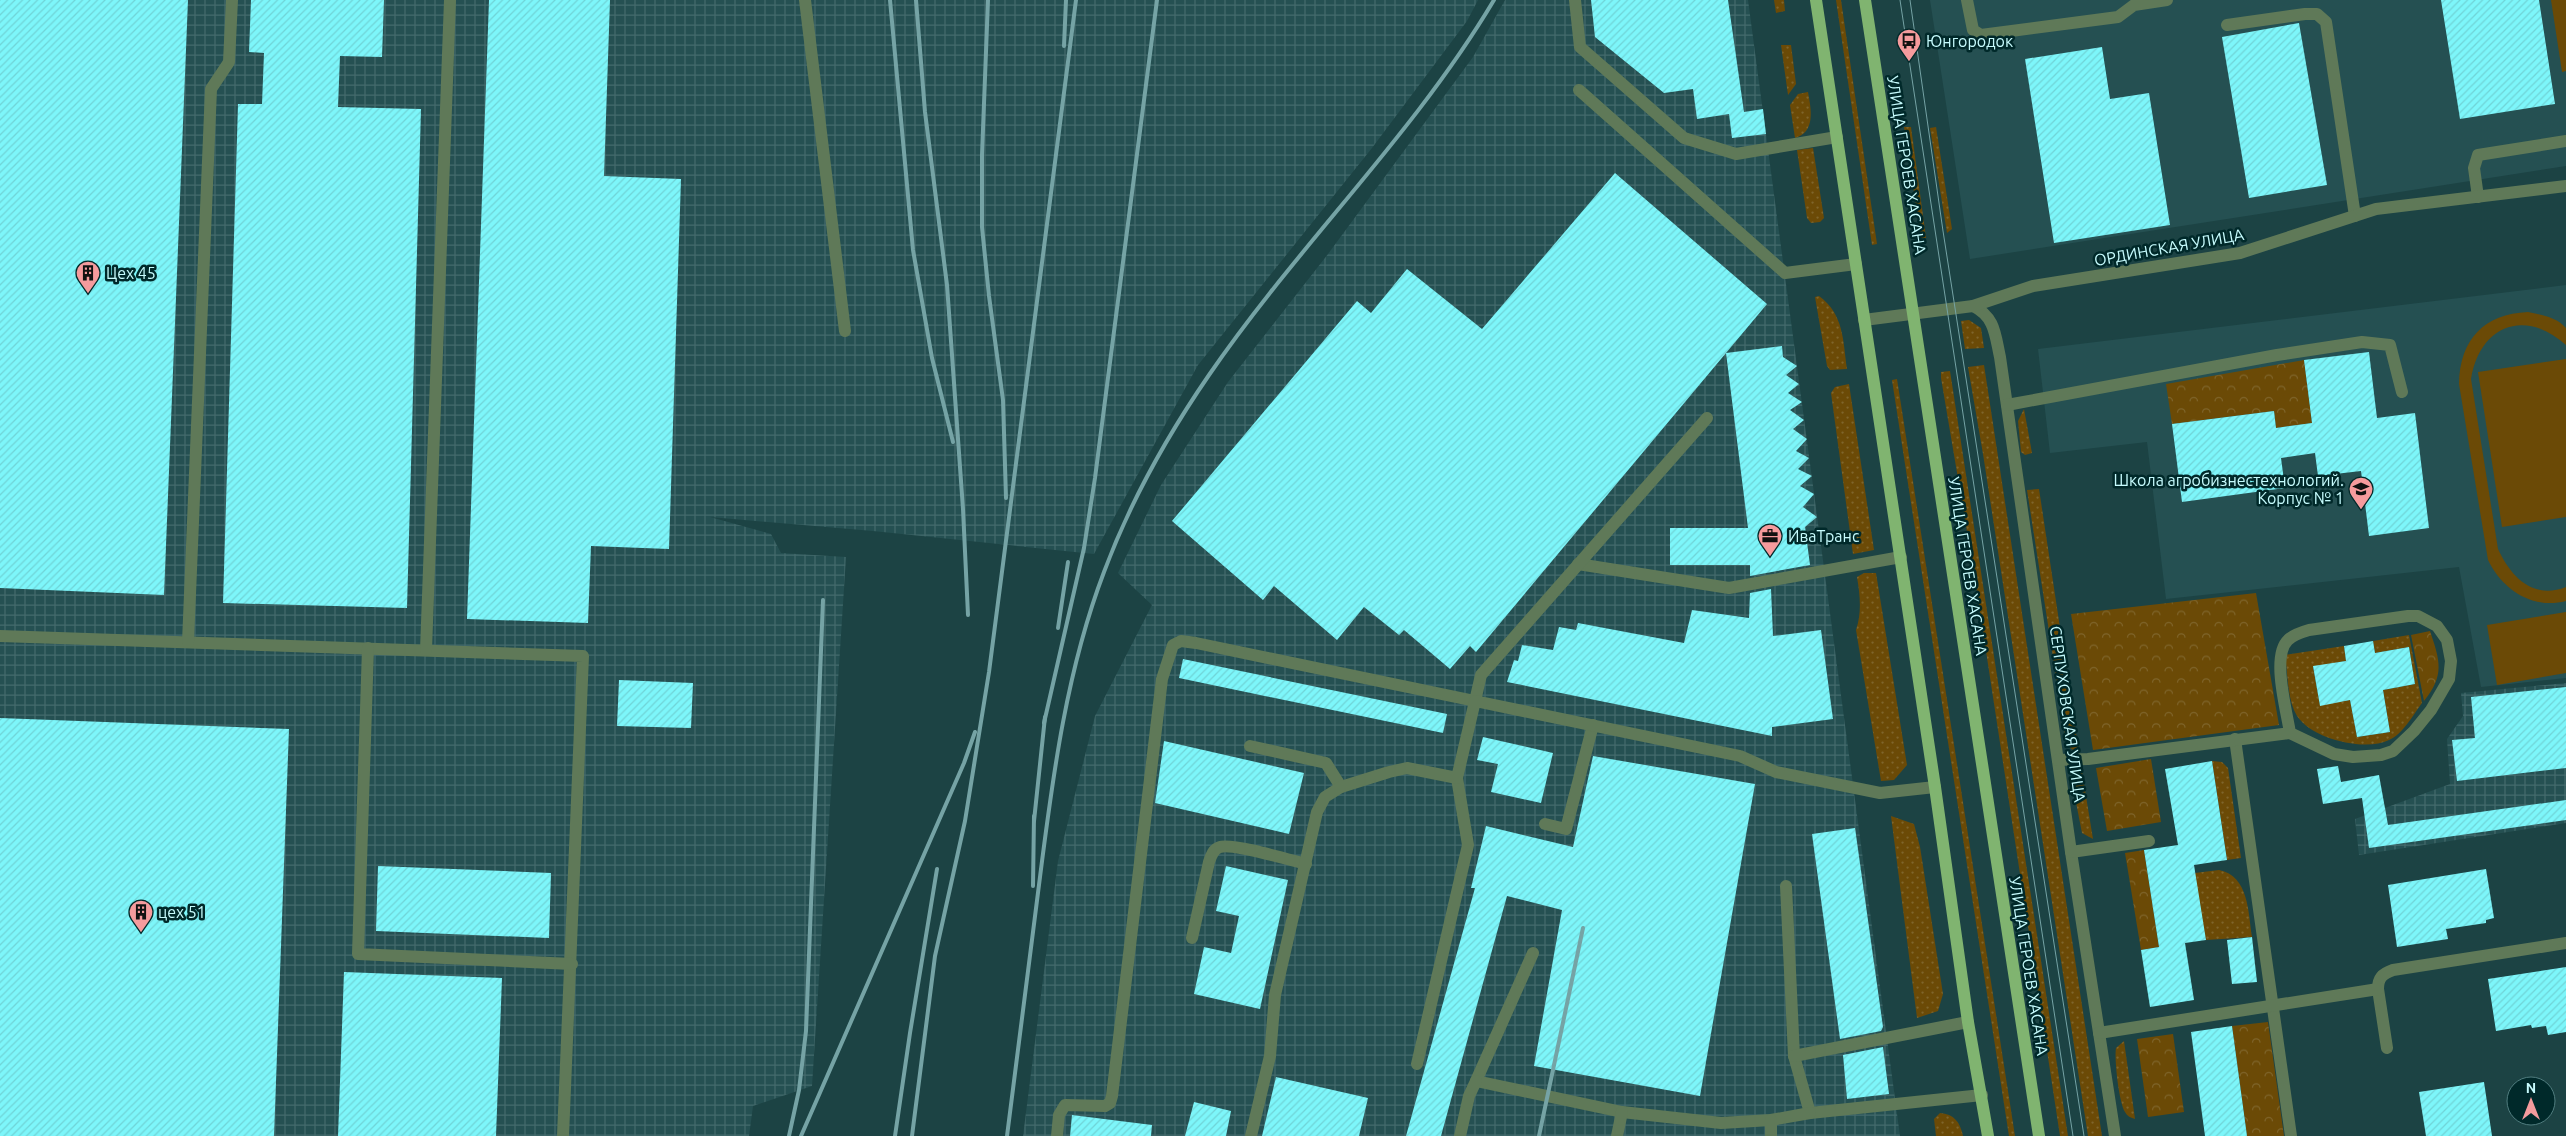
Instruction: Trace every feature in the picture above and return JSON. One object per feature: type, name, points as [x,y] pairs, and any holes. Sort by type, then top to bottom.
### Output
[{"type":"main road","points":[[1816,0],[1936,787],[1968,1022],[1988,1136]]},
{"type":"main road","name":"УЛИЦА ГЕРОЕВ ХАСАНА","points":[[1865,0],[2039,1136]]},
{"type":"street","points":[[188,642],[210,89],[229,62],[232,0]]},
{"type":"street","points":[[426,650],[450,0]]},
{"type":"street","points":[[805,0],[845,331]]},
{"type":"street","points":[[1575,0],[1580,47],[1684,138],[1736,154],[1837,137]]},
{"type":"street","points":[[1966,0],[1973,30],[1981,36],[2118,17],[2134,2],[2167,0]]},
{"type":"street","points":[[2227,25],[2304,14],[2317,14],[2326,22],[2355,216]]},
{"type":"street","points":[[1579,90],[1785,274],[1856,264]]},
{"type":"street","points":[[2478,196],[2474,168],[2478,155],[2566,141]]},
{"type":"street","name":"ОРДИНСКАЯ УЛИЦА","points":[[1864,320],[1973,306],[2033,286],[2240,253],[2376,209],[2566,186]]},
{"type":"street","name":"СЕРПУХОВСКАЯ УЛИЦА","points":[[1973,306],[1985,312],[1993,327],[2007,405],[2071,852],[2115,1136]]},
{"type":"street","points":[[2007,405],[2277,355],[2362,342],[2390,344],[2402,392]]},
{"type":"street","points":[[1418,1064],[1468,845],[1457,778],[1481,675],[1707,418]]},
{"type":"street","points":[[1578,564],[1729,588],[1901,557]]},
{"type":"street","points":[[2058,760],[2088,759],[2290,733],[2334,754],[2368,757],[2393,750],[2404,742],[2425,717],[2449,679],[2451,670],[2450,650],[2443,633],[2430,621],[2408,616],[2309,630],[2286,641],[2280,657],[2290,733]]},
{"type":"street","points":[[0,636],[583,656],[572,964],[563,1136]]},
{"type":"street","points":[[1057,1136],[1059,1115],[1066,1106],[1104,1106],[1110,1103],[1112,1096],[1162,679],[1172,645],[1181,641],[1740,756],[1776,772],[1880,793],[1936,787]]},
{"type":"street","points":[[368,648],[358,954],[572,964]]},
{"type":"street","points":[[1545,824],[1566,829],[1593,725]]},
{"type":"street","points":[[2235,739],[2291,1136]]},
{"type":"street","points":[[1250,746],[1326,763],[1341,787]]},
{"type":"street","points":[[1251,1136],[1270,1056],[1275,995],[1317,812],[1325,797],[1341,787],[1407,768],[1457,778]]},
{"type":"street","points":[[2071,852],[2149,840]]},
{"type":"street","points":[[1192,938],[1209,862],[1213,852],[1220,847],[1236,848],[1306,864]]},
{"type":"street","points":[[1786,886],[1794,1056],[1810,1113]]},
{"type":"street","points":[[2387,1048],[2378,989],[2378,980],[2383,974],[2393,970],[2566,943]]},
{"type":"street","points":[[1460,1136],[1469,1096],[1533,953]]},
{"type":"street","points":[[2099,1033],[2378,989]]},
{"type":"street","points":[[1794,1056],[1968,1022]]},
{"type":"street","points":[[1476,1081],[1622,1112],[1721,1123],[1771,1120],[1810,1113],[1982,1094]]},
{"type":"street","points":[[1617,1136],[1622,1112]]},
{"type":"street","points":[[1771,1120],[1771,1136]]},
{"type":"shaded area","points":[[0,0],[1478,0],[1467,21],[1372,148],[1198,365],[1094,554],[873,531],[710,517],[771,534],[781,553],[846,557],[812,1086],[753,1106],[749,1136],[0,1136]]},
{"type":"shaded area","points":[[1505,0],[1748,0],[1900,1136],[1023,1136],[1058,861],[1095,716],[1152,605],[1118,573],[1161,485],[1228,382],[1328,254],[1473,57]]},
{"type":"shaded area","points":[[1930,0],[2566,0],[2566,166],[1970,259]]},
{"type":"shaded area","name":"Школа агробизнестехнологий. Корпус № 1","points":[[2566,285],[2566,678],[2481,687],[2459,567],[2166,599],[2147,442],[2050,453],[2038,349]]},
{"type":"shaded area","points":[[2566,683],[2566,823],[2359,855],[2355,819],[2450,784],[2447,739],[2463,716],[2461,693]]},
{"type":"green space","points":[[1774,0],[1784,0],[1785,11],[1776,13]]},
{"type":"green space","points":[[1836,0],[1841,0],[1877,244],[1872,245]]},
{"type":"green space","points":[[2551,0],[2566,0],[2566,71],[2562,72]]},
{"type":"green space","points":[[1781,45],[1791,45],[1796,84],[1788,95]]},
{"type":"green space","points":[[1808,92],[1811,112],[1809,125],[1802,135],[1795,138],[1790,105],[1798,94]]},
{"type":"green space","points":[[1904,127],[1911,127],[1926,238],[1921,238]]},
{"type":"green space","points":[[1936,127],[1952,229],[1947,233],[1930,128]]},
{"type":"green space","points":[[1813,148],[1824,218],[1820,222],[1811,223],[1807,218],[1797,150]]},
{"type":"green space","points":[[1819,296],[1827,303],[1838,320],[1843,338],[1847,369],[1830,370],[1827,366],[1815,297]]},
{"type":"green space","points":[[2528,312],[2548,317],[2562,324],[2566,328],[2566,345],[2551,334],[2535,327],[2520,325],[2506,328],[2494,335],[2484,346],[2476,361],[2471,379],[2498,549],[2509,569],[2524,583],[2533,588],[2543,590],[2566,587],[2566,601],[2553,603],[2530,600],[2519,595],[2501,580],[2488,560],[2459,384],[2460,368],[2464,354],[2477,332],[2499,318]]},
{"type":"green space","points":[[1969,320],[1981,328],[1984,348],[1965,349],[1961,321]]},
{"type":"green space","points":[[2566,359],[2566,517],[2502,527],[2478,372]]},
{"type":"green space","points":[[2304,360],[2312,423],[2276,428],[2274,411],[2172,424],[2166,384]]},
{"type":"green space","points":[[1984,365],[2102,1136],[2088,1136],[1968,367]]},
{"type":"green space","points":[[1950,371],[2068,1136],[2060,1136],[1975,579],[1941,378],[1941,372]]},
{"type":"green space","points":[[1897,379],[2015,1136],[2009,1136],[1892,380]]},
{"type":"green space","points":[[1849,384],[1874,550],[1853,554],[1831,393],[1835,387]]},
{"type":"green space","points":[[2024,409],[2032,453],[2025,455],[2021,452],[2018,421]]},
{"type":"green space","points":[[2039,489],[2079,753],[2070,748],[2065,734],[2027,490]]},
{"type":"green space","points":[[1864,573],[1876,573],[1907,765],[1894,780],[1881,781],[1856,630],[1860,604],[1857,577]]},
{"type":"green space","points":[[2256,593],[2279,725],[2093,750],[2071,614]]},
{"type":"green space","points":[[2566,612],[2566,673],[2497,685],[2487,625]]},
{"type":"green space","points":[[2430,631],[2439,668],[2431,692],[2424,701],[2411,635]]},
{"type":"green space","points":[[2409,635],[2422,703],[2407,724],[2394,737],[2379,743],[2367,745],[2353,744],[2326,737],[2314,731],[2297,716],[2291,702],[2285,655],[2344,646],[2346,661],[2313,667],[2320,705],[2350,700],[2357,737],[2390,732],[2383,690],[2415,684],[2409,647],[2375,653],[2373,641]]},
{"type":"green space","points":[[2151,759],[2161,822],[2107,831],[2096,768]]},
{"type":"green space","points":[[2212,761],[2222,762],[2228,768],[2241,858],[2227,860]]},
{"type":"green space","points":[[2082,772],[2093,839],[2082,833],[2073,787],[2075,777]]},
{"type":"green space","points":[[1891,816],[1914,824],[1920,847],[1943,994],[1938,1011],[1917,1018]]},
{"type":"green space","points":[[2144,850],[2159,947],[2141,950],[2125,853]]},
{"type":"green space","points":[[2219,870],[2236,879],[2242,887],[2248,906],[2252,937],[2206,940],[2187,874]]},
{"type":"green space","points":[[2268,1022],[2284,1136],[2247,1136],[2232,1026]]},
{"type":"green space","points":[[2173,1034],[2184,1112],[2148,1117],[2137,1039]]},
{"type":"green space","points":[[2124,1041],[2135,1119],[2129,1117],[2125,1112],[2118,1080],[2116,1048]]},
{"type":"green space","points":[[1940,1113],[1949,1115],[1956,1120],[1963,1136],[1936,1136],[1934,1119]]},
{"type":"building","name":"Цех 45","points":[[0,0],[188,0],[164,595],[0,588]]},
{"type":"building","points":[[251,0],[384,0],[382,57],[340,56],[338,107],[421,109],[407,608],[223,603],[238,104],[262,104],[264,53],[249,52]]},
{"type":"building","points":[[489,0],[610,0],[604,176],[681,179],[669,549],[591,546],[588,623],[467,619]]},
{"type":"building","points":[[1591,0],[1728,0],[1744,112],[1763,109],[1766,134],[1732,138],[1729,114],[1697,119],[1693,89],[1664,93],[1595,37]]},
{"type":"building","points":[[2441,0],[2539,0],[2555,104],[2460,119]]},
{"type":"building","points":[[2299,23],[2327,185],[2249,198],[2222,37]]},
{"type":"building","points":[[2102,47],[2110,99],[2149,93],[2170,225],[2054,243],[2025,59]]},
{"type":"building","points":[[1615,173],[1767,304],[1476,652],[1470,646],[1450,669],[1404,630],[1399,635],[1364,607],[1337,640],[1274,586],[1263,600],[1172,521],[1357,301],[1371,313],[1407,269],[1482,329]]},
{"type":"building","points":[[1782,346],[1783,357],[1797,366],[1786,375],[1799,384],[1788,393],[1802,402],[1790,410],[1804,420],[1793,429],[1807,439],[1796,451],[1809,458],[1798,469],[1812,476],[1800,486],[1814,494],[1803,507],[1817,517],[1805,527],[1810,565],[1750,576],[1750,565],[1670,565],[1670,528],[1748,528],[1726,353]]},
{"type":"building","points":[[2369,352],[2377,418],[2415,413],[2429,528],[2369,536],[2361,471],[2318,476],[2315,453],[2281,458],[2285,488],[2182,502],[2172,424],[2274,411],[2276,428],[2312,423],[2304,360]]},
{"type":"building","points":[[1771,589],[1773,636],[1821,630],[1833,719],[1772,727],[1772,736],[1507,682],[1514,660],[1518,661],[1522,645],[1553,650],[1559,627],[1576,630],[1578,623],[1684,643],[1692,610],[1749,618],[1750,593]]},
{"type":"building","points":[[2373,641],[2375,653],[2409,647],[2415,684],[2383,690],[2390,732],[2357,737],[2350,700],[2320,706],[2313,666],[2346,661],[2344,646]]},
{"type":"building","points":[[1183,659],[1447,714],[1443,733],[1179,678]]},
{"type":"building","points":[[619,680],[693,683],[691,728],[617,726]]},
{"type":"building","points":[[2566,687],[2566,768],[2457,781],[2452,740],[2475,738],[2471,697]]},
{"type":"building","name":"цех 51","points":[[0,718],[289,729],[274,1136],[0,1136]]},
{"type":"building","points":[[1483,737],[1553,753],[1541,803],[1491,792],[1498,764],[1477,760]]},
{"type":"building","points":[[1164,741],[1304,773],[1289,834],[1155,803]]},
{"type":"building","points":[[1593,756],[1755,784],[1700,1096],[1534,1066],[1562,910],[1507,896],[1441,1136],[1406,1136],[1475,888],[1471,888],[1486,826],[1573,847]]},
{"type":"building","points":[[2212,761],[2227,860],[2194,865],[2206,940],[2185,943],[2194,1000],[2150,1007],[2141,950],[2159,947],[2144,850],[2178,845],[2165,769]]},
{"type":"building","points":[[2338,766],[2341,782],[2379,775],[2388,825],[2566,800],[2566,820],[2369,848],[2362,798],[2323,804],[2317,769]]},
{"type":"building","points":[[1855,828],[1883,1027],[1881,1031],[1840,1039],[1812,834]]},
{"type":"building","points":[[378,866],[551,873],[549,938],[376,931]]},
{"type":"building","points":[[1226,866],[1288,880],[1260,1009],[1194,994],[1204,947],[1231,953],[1239,916],[1216,911]]},
{"type":"building","points":[[2486,869],[2494,918],[2486,920],[2486,923],[2446,929],[2448,939],[2397,947],[2388,885]]},
{"type":"building","points":[[2252,937],[2257,982],[2232,984],[2227,940]]},
{"type":"building","points":[[2566,967],[2566,1032],[2548,1035],[2546,1026],[2532,1028],[2531,1025],[2496,1031],[2488,979]]},
{"type":"building","points":[[344,972],[502,978],[496,1136],[338,1136]]},
{"type":"building","points":[[2232,1026],[2247,1136],[2205,1136],[2191,1032]]},
{"type":"building","points":[[1883,1047],[1889,1094],[1847,1099],[1843,1055]]},
{"type":"building","points":[[1276,1077],[1368,1098],[1359,1136],[1262,1136]]},
{"type":"building","points":[[2484,1082],[2492,1136],[2426,1136],[2419,1092]]},
{"type":"building","points":[[1194,1102],[1231,1111],[1226,1136],[1185,1136]]},
{"type":"building","points":[[1072,1115],[1152,1125],[1151,1136],[1070,1136]]},
{"type":"tram line","points":[[1900,0],[2073,1136]]},
{"type":"tram line","points":[[1910,0],[1943,231],[2084,1136]]},
{"type":"railway","points":[[890,0],[913,250],[932,358],[953,442]]},
{"type":"railway","points":[[916,0],[925,112],[947,285],[963,509],[968,615]]},
{"type":"railway","points":[[988,0],[982,155],[982,227],[1003,400],[1006,498]]},
{"type":"railway","points":[[1064,46],[1066,0]]},
{"type":"railway","points":[[912,1136],[935,956],[965,821],[989,672],[1076,0]]},
{"type":"railway","points":[[1044,723],[1084,548],[1095,478],[1157,0]]},
{"type":"railway","points":[[1007,1136],[1045,838],[1063,722],[1080,646],[1091,609],[1125,520],[1164,446],[1209,375],[1243,327],[1428,98],[1494,0]]},
{"type":"railway","points":[[1058,628],[1068,562]]},
{"type":"railway","points":[[789,1136],[799,1090],[806,1031],[823,600]]},
{"type":"railway","points":[[1034,821],[1045,717]]},
{"type":"railway","points":[[801,1136],[964,763],[975,732]]},
{"type":"railway","points":[[1033,886],[1034,816]]},
{"type":"railway","points":[[895,1136],[937,869]]},
{"type":"railway","points":[[1539,1136],[1583,928]]},
{"type":"place","name":"Юнгородок","points":[[1909,62]]},
{"type":"place","name":"Цех 45","points":[[88,294]]},
{"type":"place","name":"Школа агробизнестехнологий. Корпус № 1","points":[[2361,510]]},
{"type":"place","name":"ИваТранс","points":[[1770,557]]},
{"type":"place","name":"цех 51","points":[[141,933]]}]
